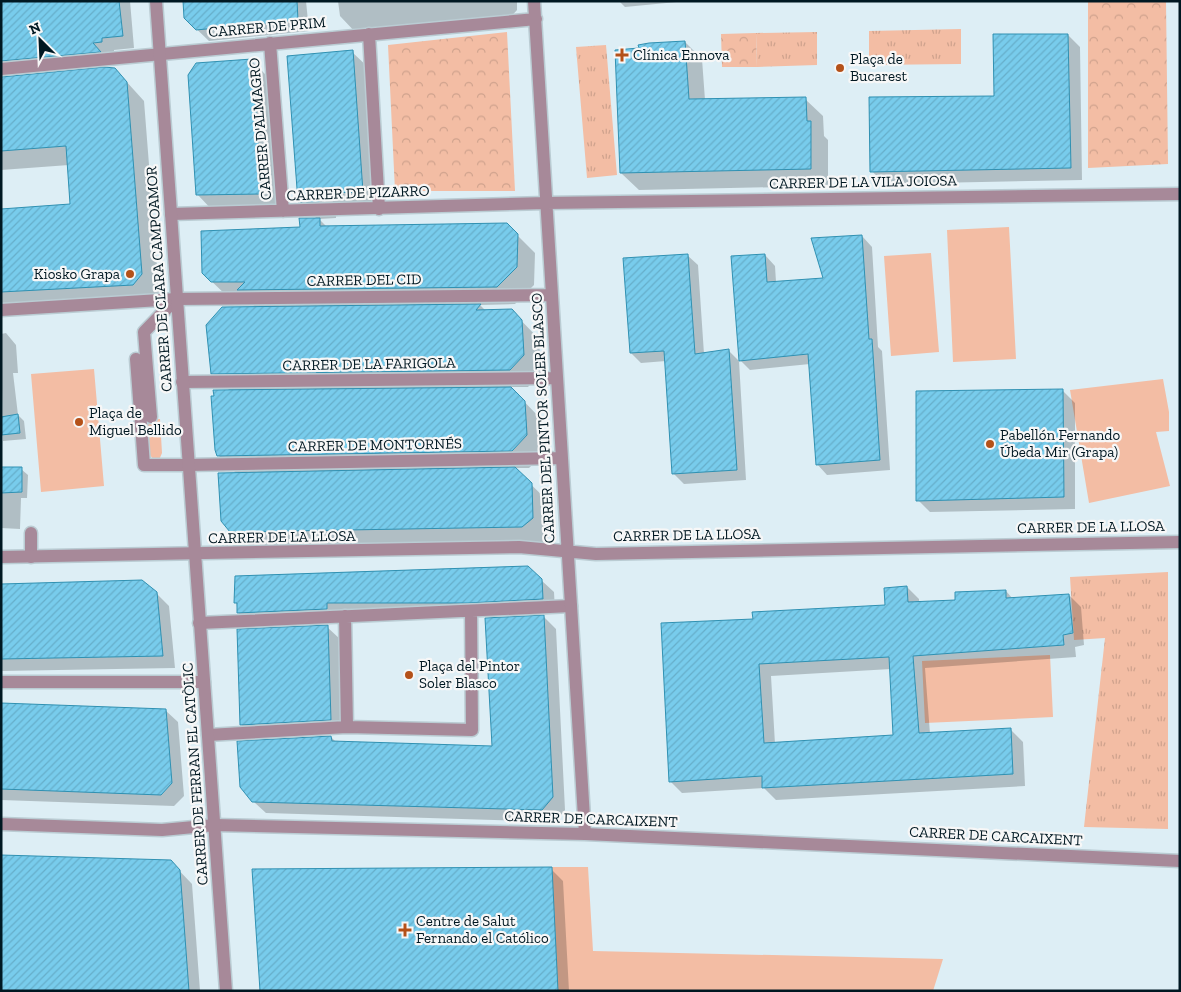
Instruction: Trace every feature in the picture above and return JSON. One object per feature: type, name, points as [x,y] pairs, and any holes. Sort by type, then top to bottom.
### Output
[{"type":"street","name":"CARRER DE CLARA CAMPOAMOR","points":[[156,1],[194,555]]},
{"type":"street","name":"CARRER DEL PINTOR SOLER BLASCO","points":[[534,1],[585,834]]},
{"type":"street","name":"CARRER DE PRIM","points":[[1,69],[536,19]]},
{"type":"street","points":[[369,34],[379,209]]},
{"type":"street","name":"CARRER D'ALMAGRO","points":[[270,43],[283,212]]},
{"type":"street","name":"CARRER DE LA VILA JOIOSA","points":[[546,203],[1180,194]]},
{"type":"street","name":"CARRER DE PIZARRO","points":[[171,214],[546,203]]},
{"type":"street","name":"CARRER DEL CID","points":[[1,310],[176,299],[552,294]]},
{"type":"street","points":[[151,417],[144,332],[176,299]]},
{"type":"street","name":"CARRER DE MONTORNÉS","points":[[136,359],[144,466],[562,458]]},
{"type":"street","name":"CARRER DE LA FARIGOLA","points":[[182,382],[557,378]]},
{"type":"street","points":[[31,533],[31,557]]},
{"type":"street","name":"CARRER DE LA LLOSA","points":[[1,557],[519,548],[568,550],[596,554],[1180,542]]},
{"type":"street","name":"CARRER DE FERRAN EL CATÒLIC","points":[[194,555],[226,991]]},
{"type":"street","points":[[200,623],[571,606]]},
{"type":"street","points":[[208,735],[347,727],[472,730],[471,611]]},
{"type":"street","points":[[345,616],[347,727]]},
{"type":"street","points":[[1,682],[204,682]]},
{"type":"street","name":"CARRER DE CARCAIXENT","points":[[1,824],[162,830],[215,825],[585,834],[1180,861]]},
{"type":"green space","points":[[1088,1],[1166,1],[1168,164],[1088,168]]},
{"type":"green space","points":[[961,29],[961,64],[869,65],[869,31]]},
{"type":"green space","points":[[507,32],[515,191],[395,191],[388,45]]},
{"type":"green space","points":[[817,32],[817,65],[757,67],[756,33]]},
{"type":"green space","points":[[756,33],[757,67],[722,67],[721,34]]},
{"type":"green space","points":[[606,45],[617,175],[587,178],[576,47]]},
{"type":"green space","points":[[1009,227],[1016,359],[953,362],[947,230]]},
{"type":"green space","points":[[931,253],[939,352],[891,356],[884,256]]},
{"type":"green space","points":[[94,369],[104,486],[41,492],[31,374]]},
{"type":"green space","points":[[1163,379],[1169,412],[1169,431],[1156,432],[1170,486],[1089,503],[1070,390]]},
{"type":"green space","points":[[160,419],[162,453],[159,460],[154,460],[149,454],[146,420]]},
{"type":"green space","points":[[1168,572],[1168,829],[1084,827],[1105,638],[1074,640],[1070,577]]},
{"type":"green space","points":[[1050,655],[1053,717],[925,723],[922,661]]},
{"type":"green space","points":[[552,867],[588,867],[593,951],[943,959],[933,991],[558,991]]},
{"type":"building","points":[[1,1],[119,1],[123,36],[102,38],[102,42],[93,43],[101,52],[1,61]]},
{"type":"building","points":[[183,1],[297,1],[298,20],[196,30],[184,18]]},
{"type":"building","points":[[993,34],[1068,34],[1071,168],[870,172],[869,97],[994,96]]},
{"type":"building","points":[[685,41],[689,99],[806,97],[807,121],[811,121],[811,169],[620,173],[615,50],[639,48],[638,45],[649,43]]},
{"type":"building","points":[[353,50],[363,192],[319,193],[319,202],[298,202],[287,56]]},
{"type":"building","points":[[252,59],[262,194],[196,195],[188,75],[196,63]]},
{"type":"building","points":[[104,67],[115,68],[127,82],[142,274],[133,285],[1,292],[1,209],[70,204],[66,146],[1,151],[1,77]]},
{"type":"building","points":[[299,218],[320,218],[320,226],[507,223],[518,234],[517,267],[497,287],[237,290],[245,282],[211,282],[202,273],[201,231],[300,227]]},
{"type":"building","points":[[862,235],[869,339],[872,339],[880,460],[816,465],[808,354],[739,361],[731,256],[765,254],[767,282],[823,278],[811,238]]},
{"type":"building","points":[[688,254],[695,354],[729,349],[737,470],[672,474],[664,351],[630,353],[623,258]]},
{"type":"building","points":[[481,304],[476,310],[512,309],[522,320],[524,355],[510,370],[211,374],[206,325],[222,307]]},
{"type":"building","points":[[511,387],[525,401],[527,435],[512,451],[217,456],[215,450],[211,396],[214,396],[213,390]]},
{"type":"building","name":"Pabellón Fernando Úbeda Mir (Grapa)","points":[[1063,389],[1064,497],[916,501],[916,391]]},
{"type":"building","points":[[18,414],[20,433],[1,435],[1,417]]},
{"type":"building","points":[[1,467],[22,467],[22,492],[1,493]]},
{"type":"building","points":[[515,467],[532,483],[533,518],[522,527],[230,532],[221,521],[218,473]]},
{"type":"building","points":[[528,566],[542,579],[543,599],[468,603],[327,603],[327,609],[237,613],[237,603],[234,603],[235,576]]},
{"type":"building","points":[[142,580],[157,592],[163,656],[1,659],[1,584]]},
{"type":"building","points":[[907,586],[908,602],[955,600],[955,592],[1006,590],[1006,598],[1069,594],[1073,633],[1063,635],[1064,645],[913,656],[919,733],[1011,728],[1013,774],[762,788],[762,776],[669,782],[661,623],[753,619],[752,612],[885,605],[884,588]],"holes":[[[889,657],[893,735],[764,743],[759,664]]]},
{"type":"building","points":[[544,615],[553,797],[542,810],[252,802],[240,787],[237,741],[331,736],[332,741],[492,746],[485,618]]},
{"type":"building","points":[[328,625],[331,720],[240,725],[237,629]]},
{"type":"building","points":[[1,703],[166,709],[172,783],[161,795],[1,789]]},
{"type":"building","points":[[1,855],[171,860],[180,870],[189,991],[1,991]]},
{"type":"building","name":"Centre de Salut Fernando el Católico","points":[[552,867],[558,991],[260,991],[252,869]]},
{"type":"place","name":"Clínica Ennova","points":[[622,55]]},
{"type":"place","name":"Plaça de Bucarest","points":[[840,68]]},
{"type":"place","name":"Kiosko Grapa","points":[[130,274]]},
{"type":"place","name":"Plaça de Miguel Bellido","points":[[79,422]]},
{"type":"place","name":"Pabellón Fernando Úbeda Mir (Grapa)","points":[[990,444]]},
{"type":"place","name":"Plaça del Pintor Soler Blasco","points":[[409,675]]},
{"type":"place","name":"Centre de Salut Fernando el Católico","points":[[405,930]]}]
